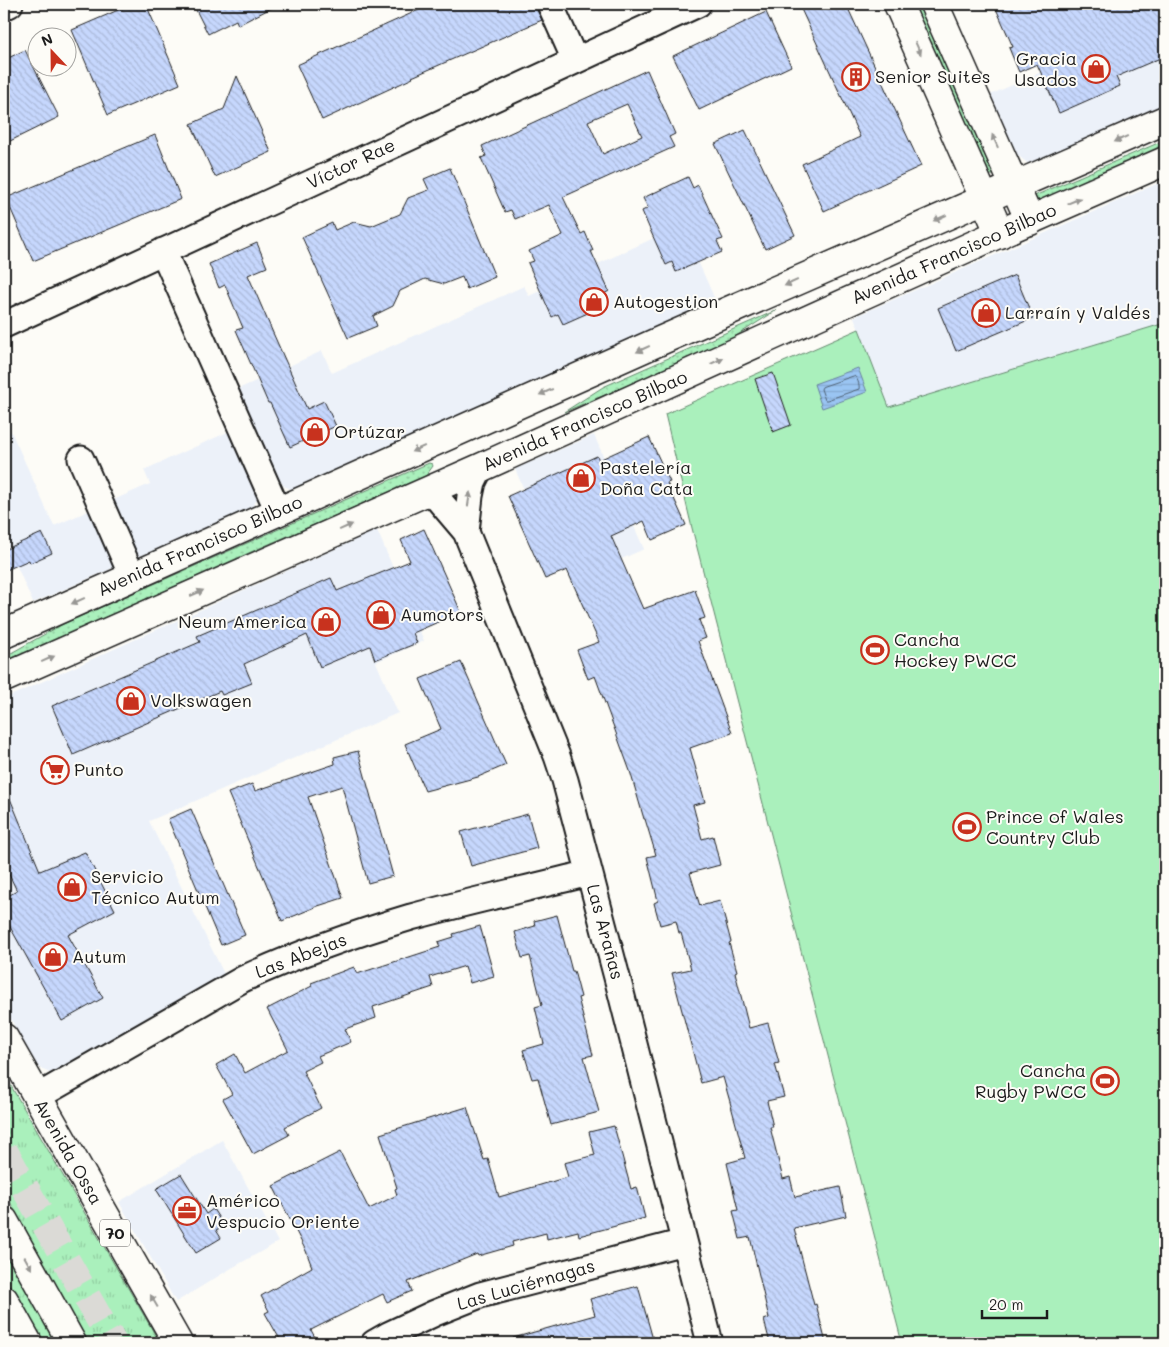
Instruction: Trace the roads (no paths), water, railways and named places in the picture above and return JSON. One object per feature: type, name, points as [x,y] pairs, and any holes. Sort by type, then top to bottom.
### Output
[{"type":"main road","points":[[898,4],[1000,234]]},
{"type":"main road","points":[[934,4],[1030,221]]},
{"type":"main road","name":"Avenida Francisco Bilbao","points":[[4,634],[662,340],[1165,120]]},
{"type":"main road","name":"Avenida Francisco Bilbao","points":[[4,678],[433,489],[1165,161]]},
{"type":"main road","points":[[433,489],[433,473],[438,462],[478,422]]},
{"type":"main road","name":"Avenida Ossa","points":[[4,1038],[178,1343]]},
{"type":"main road","points":[[4,1221],[72,1343]]},
{"type":"main road","points":[[4,1300],[28,1343]]},
{"type":"street","points":[[4,7],[10,4]]},
{"type":"street","points":[[550,4],[575,60]]},
{"type":"street","name":"Víctor Rae","points":[[4,325],[698,4]]},
{"type":"street","points":[[163,252],[278,512]]},
{"type":"street","points":[[81,459],[132,576]]},
{"type":"street","name":"Las Arañas","points":[[466,532],[473,482],[480,468]]},
{"type":"street","name":"Las Arañas","points":[[433,489],[438,499],[466,532],[557,756],[590,873],[710,1343]]},
{"type":"street","name":"Las Abejas","points":[[37,1097],[243,979],[278,963],[363,932],[413,917],[590,873]]},
{"type":"street","name":"Las Luciérnagas","points":[[374,1343],[435,1313],[480,1295],[684,1242]]},
{"type":"water","points":[[858,368],[867,392],[822,408],[814,384]]},
{"type":"tunnel","points":[[4,1151],[113,1343]]},
{"type":"place","name":"Gracia Usados","points":[[1096,69]]},
{"type":"place","name":"Senior Suites","points":[[856,77]]},
{"type":"place","name":"Autogestion","points":[[594,302]]},
{"type":"place","name":"Larraín y Valdés","points":[[986,313]]},
{"type":"place","name":"Ortúzar","points":[[315,432]]},
{"type":"place","name":"Pastelería Doña Cata","points":[[581,478]]},
{"type":"place","name":"Aumotors","points":[[381,615]]},
{"type":"place","name":"Neum America","points":[[326,622]]},
{"type":"place","name":"Cancha Hockey PWCC","points":[[875,650]]},
{"type":"place","name":"Volkswagen","points":[[131,701]]},
{"type":"place","name":"Punto","points":[[55,770]]},
{"type":"place","name":"Prince of Wales Country Club","points":[[967,827]]},
{"type":"place","name":"Servicio Técnico Autum","points":[[72,887]]},
{"type":"place","name":"Autum","points":[[53,957]]},
{"type":"place","name":"Cancha Rugby PWCC","points":[[1105,1081]]},
{"type":"place","name":"Américo Vespucio Oriente","points":[[187,1211]]}]
